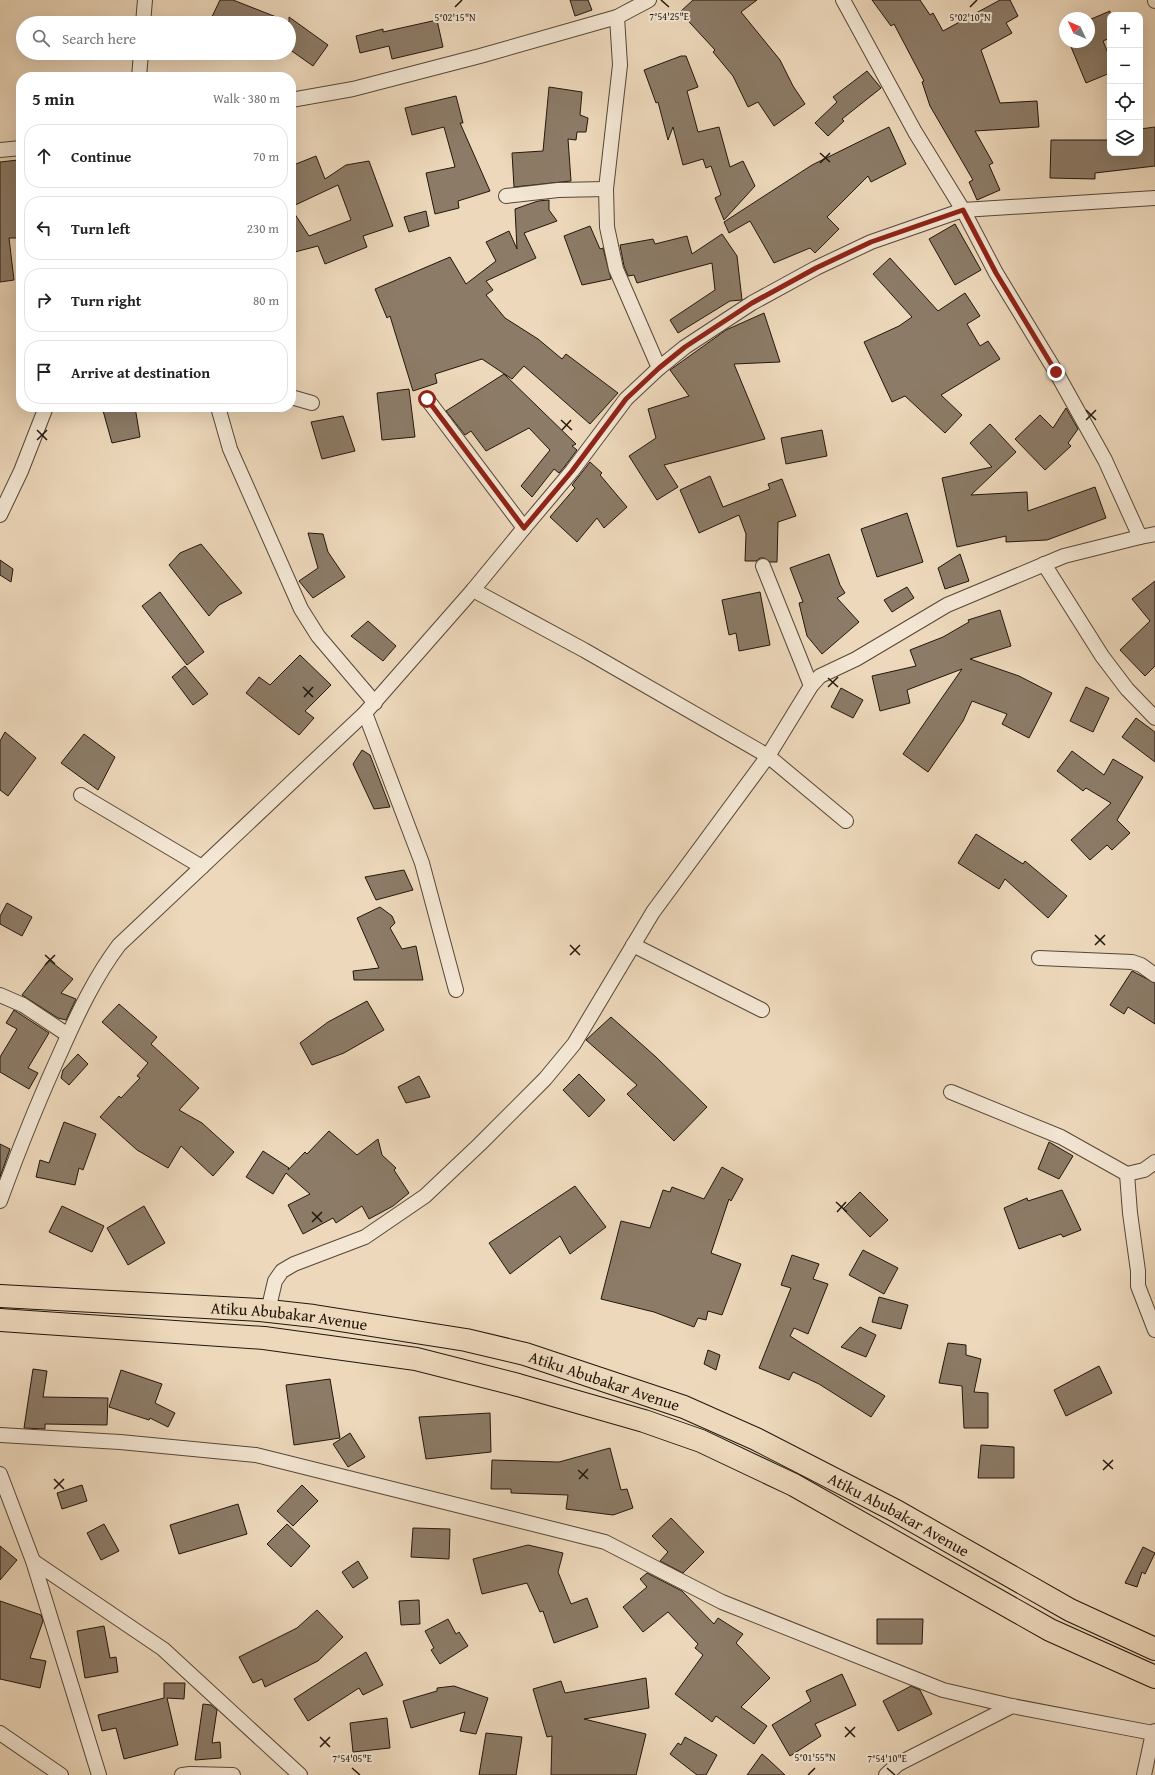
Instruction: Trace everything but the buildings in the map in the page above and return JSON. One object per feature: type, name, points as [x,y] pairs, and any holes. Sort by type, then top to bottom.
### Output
[{"type":"main road","name":"Atiku Abubakar Avenue","points":[[0,1296],[268,1311],[314,1316],[466,1340],[525,1354],[684,1407],[763,1443],[896,1512],[1070,1610],[1155,1650]]},
{"type":"main road","name":"Atiku Abubakar Avenue","points":[[0,1320],[264,1338],[416,1359],[518,1385],[644,1421],[701,1442],[794,1485],[1050,1630],[1155,1677]]},
{"type":"street","points":[[144,16],[145,0]]},
{"type":"street","points":[[296,99],[353,89],[480,56],[617,17],[649,0]]},
{"type":"street","points":[[842,0],[915,132],[963,210],[996,273],[1056,372],[1105,460],[1140,536]]},
{"type":"street","points":[[617,17],[620,65],[606,189],[607,227],[616,269],[659,368]]},
{"type":"street","points":[[139,72],[140,60]]},
{"type":"street","points":[[506,196],[558,190],[606,189]]},
{"type":"street","points":[[0,1201],[34,1110],[68,1035],[105,964],[119,945],[365,713],[473,590],[572,471],[626,399],[659,368],[685,347],[752,303],[816,268],[871,242],[963,210],[1155,198]]},
{"type":"street","points":[[296,398],[312,403]]},
{"type":"street","points":[[427,399],[524,528]]},
{"type":"street","points":[[0,515],[21,470],[44,412]]},
{"type":"street","points":[[219,412],[230,449],[300,609],[322,641],[375,702]]},
{"type":"street","points":[[268,1311],[275,1282],[282,1271],[294,1264],[365,1238],[425,1196],[545,1079],[574,1044],[653,912],[768,756],[811,686],[820,676],[856,659],[947,605],[1064,556],[1140,536],[1155,534]]},
{"type":"street","points":[[1044,564],[1102,656],[1127,688],[1155,718]]},
{"type":"street","points":[[763,566],[811,686]]},
{"type":"street","points":[[473,590],[584,650],[768,756],[846,821]]},
{"type":"street","points":[[365,713],[422,863],[456,990]]},
{"type":"street","points":[[81,795],[202,867]]},
{"type":"street","points":[[633,945],[762,1010]]},
{"type":"street","points":[[1039,958],[1132,962],[1141,965],[1155,975]]},
{"type":"street","points":[[0,995],[23,1005],[68,1035]]},
{"type":"street","points":[[951,1092],[1061,1137],[1127,1174],[1144,1170],[1155,1162]]},
{"type":"street","points":[[1127,1174],[1138,1286],[1155,1330]]},
{"type":"street","points":[[0,1434],[120,1442],[256,1455],[605,1542],[722,1602],[943,1690],[1012,1706],[1154,1732],[1144,1775]]},
{"type":"street","points":[[0,1474],[34,1561],[99,1775]]},
{"type":"street","points":[[34,1561],[163,1649],[300,1775]]},
{"type":"street","points":[[886,1775],[898,1764],[1012,1706]]},
{"type":"street","points":[[0,1734],[62,1775]]},
{"type":"street","points":[[182,1775],[233,1775]]},
{"type":"route","points":[[427,399],[524,528],[572,471],[626,399],[659,368],[685,347],[752,303],[816,268],[871,242],[963,210],[996,273],[1056,372]]}]
